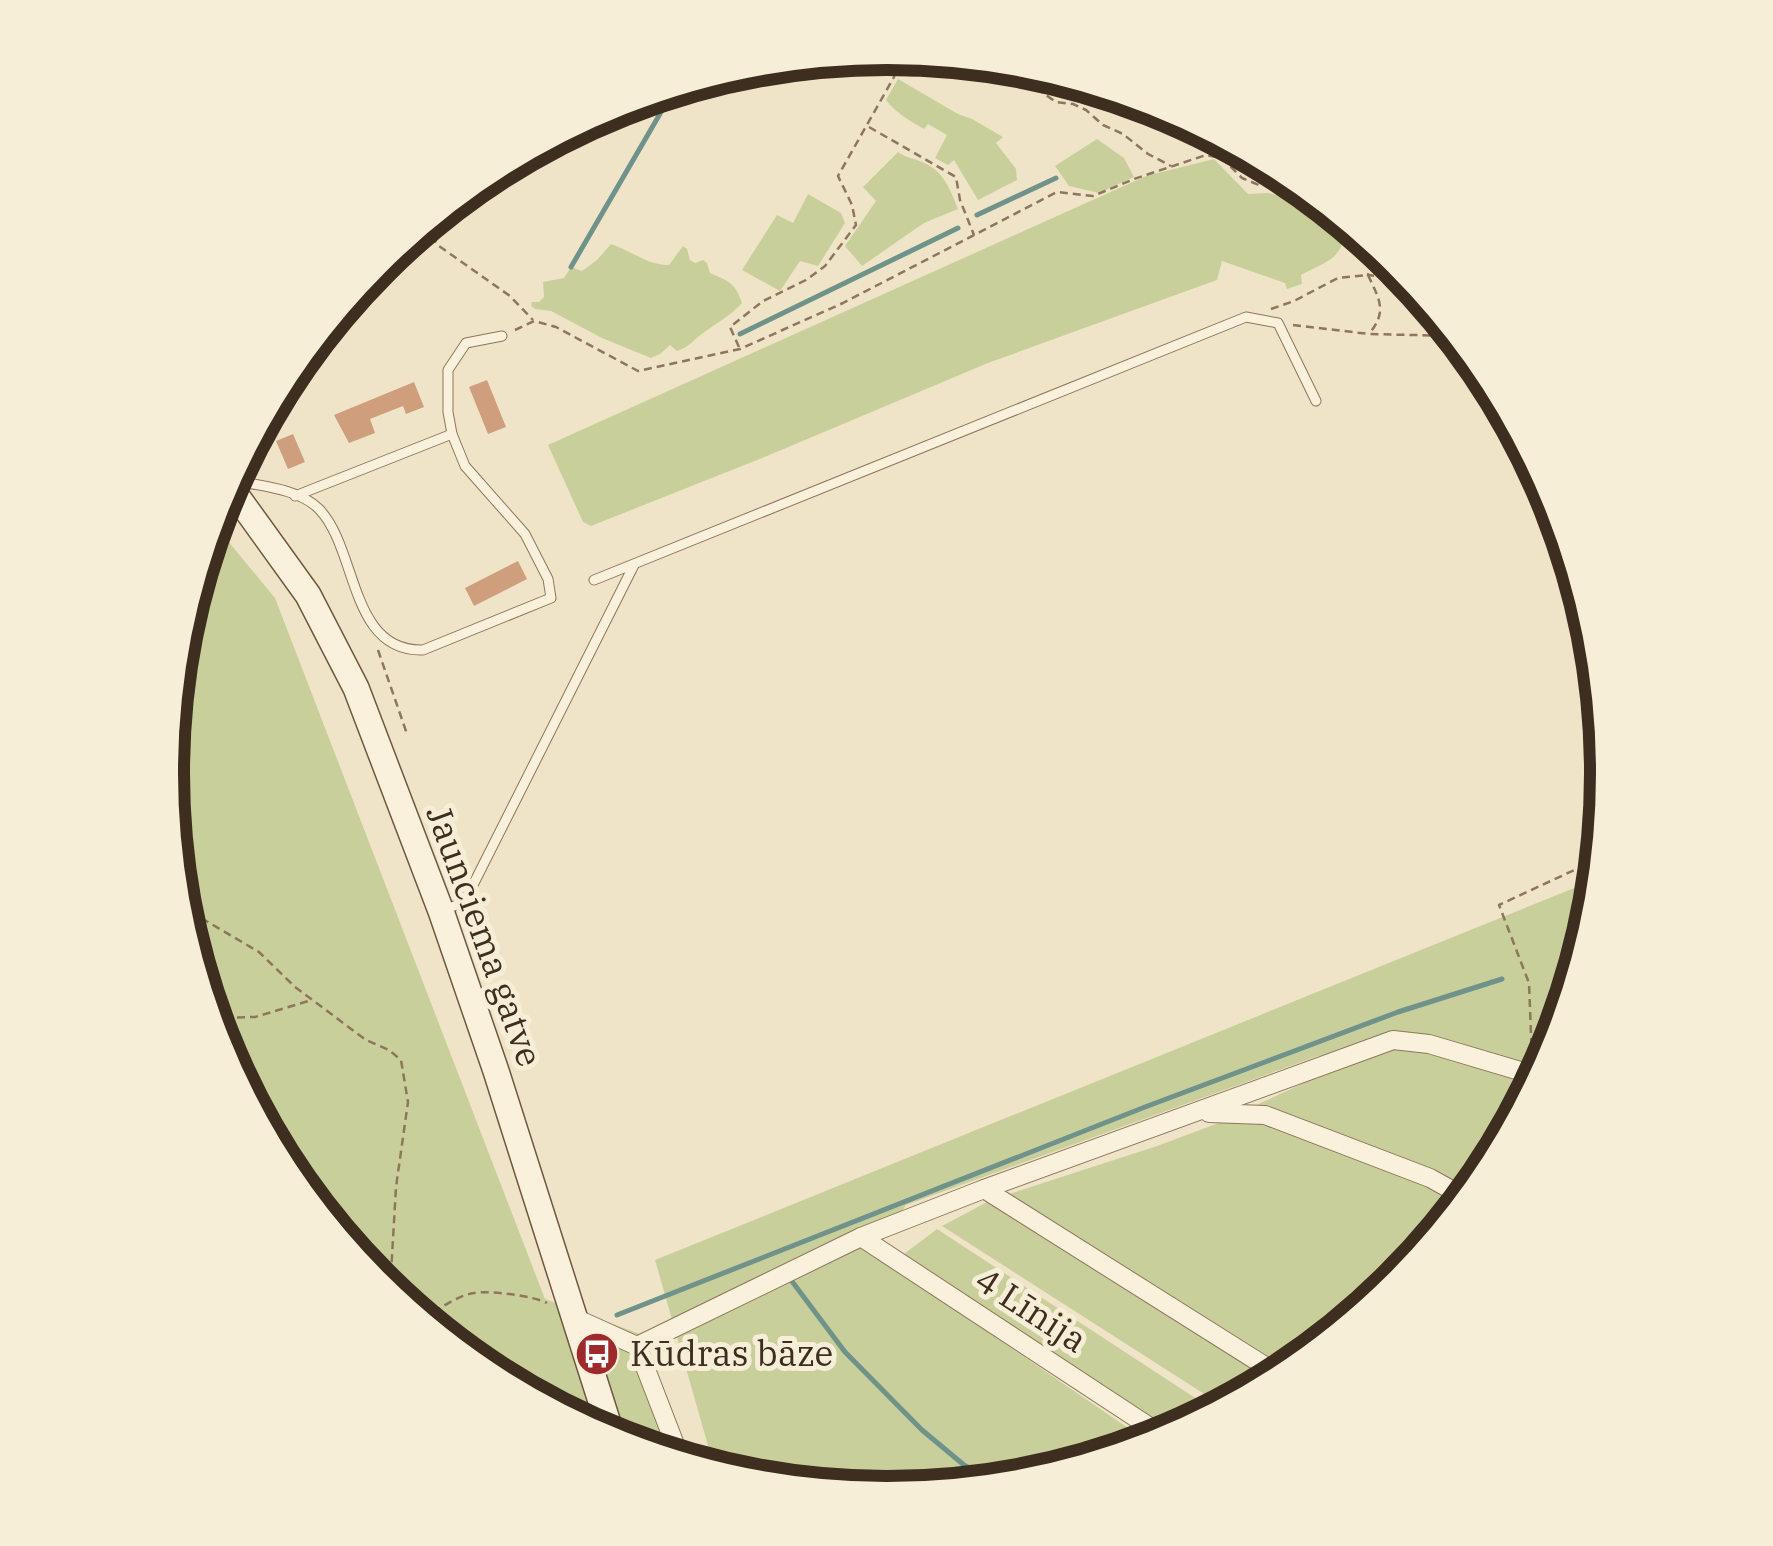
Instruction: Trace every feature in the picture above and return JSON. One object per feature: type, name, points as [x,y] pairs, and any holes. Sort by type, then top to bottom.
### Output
[{"type":"main road","name":"Jaunciema gatve","points":[[240,498],[308,595],[356,688],[441,911],[496,1071],[606,1417]]},
{"type":"street","points":[[637,1346],[862,1237],[1393,1040],[1429,1044],[1522,1072]]},
{"type":"street","points":[[1199,1112],[1265,1115],[1430,1178],[1452,1190]]},
{"type":"street","points":[[984,1190],[1264,1366]]},
{"type":"street","name":"4 Līnija","points":[[862,1237],[1147,1425]]},
{"type":"street","points":[[575,1318],[637,1346],[673,1443]]},
{"type":"lane","points":[[594,580],[1246,317],[1278,323],[1316,401]]},
{"type":"lane","points":[[246,485],[281,490],[319,510],[330,524],[368,618],[386,639],[407,651],[423,650],[551,598],[548,579],[524,534],[465,466],[452,434],[448,370],[466,343],[502,336]]},
{"type":"lane","points":[[294,496],[452,434]]},
{"type":"lane","points":[[441,911],[463,902],[471,889],[634,565]]},
{"type":"lane","points":[[471,889],[483,896]]},
{"type":"path","points":[[740,348],[730,327],[763,302],[825,266],[856,225],[852,205],[838,176],[895,70]]},
{"type":"path","points":[[901,71],[906,75],[930,72]]},
{"type":"path","points":[[1032,86],[1056,102],[1086,110],[1171,166]]},
{"type":"path","points":[[868,126],[956,177],[974,235]]},
{"type":"path","points":[[432,237],[500,288],[534,321],[556,327],[638,371],[740,348],[843,303],[1058,192],[1093,196],[1206,154],[1222,158],[1242,178],[1259,185],[1270,184]]},
{"type":"path","points":[[1369,334],[1379,322],[1381,305],[1368,276],[1372,265]]},
{"type":"path","points":[[1284,304],[1338,278],[1386,278]]},
{"type":"path","points":[[502,336],[534,321]]},
{"type":"path","points":[[1278,323],[1369,334],[1436,336]]},
{"type":"path","points":[[379,651],[407,734]]},
{"type":"path","points":[[1533,1048],[1530,983],[1499,905],[1583,866]]},
{"type":"path","points":[[199,917],[259,952],[294,987],[366,1040],[390,1050],[401,1060],[408,1102],[396,1188],[392,1273]]},
{"type":"path","points":[[228,1018],[255,1017],[313,1000]]},
{"type":"path","points":[[435,1311],[475,1292],[536,1297],[575,1318]]},
{"type":"green space","points":[[898,79],[1003,137],[996,143],[1016,169],[1017,180],[978,200],[954,160],[948,165],[935,158],[947,135],[928,124],[924,129],[886,100]]},
{"type":"green space","points":[[1097,139],[1124,158],[1134,177],[1099,193],[1069,186],[1055,166]]},
{"type":"green space","points":[[898,152],[936,170],[958,209],[924,223],[862,266],[845,246],[876,201],[863,187]]},
{"type":"green space","points":[[1214,159],[1248,194],[1290,198],[1344,239],[1342,245],[1327,261],[1301,275],[1302,284],[1287,289],[1285,283],[1222,261],[1217,280],[988,363],[591,526],[583,522],[548,445],[1146,176]]},
{"type":"green space","points":[[808,194],[841,213],[845,223],[818,266],[800,261],[780,291],[742,270],[777,215],[793,223]]},
{"type":"green space","points":[[611,244],[662,265],[669,265],[683,246],[690,260],[703,260],[710,273],[734,286],[742,303],[685,347],[677,351],[670,345],[651,358],[551,311],[531,306],[544,297],[543,282],[564,278],[571,267],[582,271]]},
{"type":"green space","points":[[225,537],[275,598],[545,1299],[640,1334],[672,1442],[576,1404],[535,1382],[496,1358],[423,1302],[358,1237],[329,1201],[302,1164],[256,1084],[207,955],[185,819],[183,773],[190,681],[207,591]]},
{"type":"green space","points":[[1580,886],[1566,955],[1536,1042],[1471,1164],[1415,1237],[1350,1302],[1277,1358],[1271,1362],[1266,1359],[1268,1364],[1209,1397],[942,1226],[991,1200],[1216,1124],[1372,1051],[1318,1056],[906,1205],[881,1243],[900,1257],[937,1229],[1201,1402],[1156,1422],[1147,1425],[944,1302],[1133,1431],[1024,1462],[932,1474],[886,1476],[795,1470],[710,1453],[655,1260]]},
{"type":"building","points":[[487,380],[506,427],[488,434],[469,387]]},
{"type":"building","points":[[414,382],[424,407],[406,414],[403,406],[370,419],[375,433],[349,443],[334,415]]},
{"type":"building","points":[[293,434],[305,462],[288,469],[276,441]]},
{"type":"building","points":[[518,561],[527,579],[474,606],[465,588]]},
{"type":"waterway","points":[[571,267],[665,106]]},
{"type":"waterway","points":[[977,215],[1056,178]]},
{"type":"waterway","points":[[740,334],[958,228]]},
{"type":"waterway","points":[[617,1315],[1145,1107],[1398,1012],[1502,979]]},
{"type":"waterway","points":[[791,1280],[845,1352],[922,1430],[974,1470]]},
{"type":"place","name":"Kūdras bāze","points":[[597,1354]]}]
